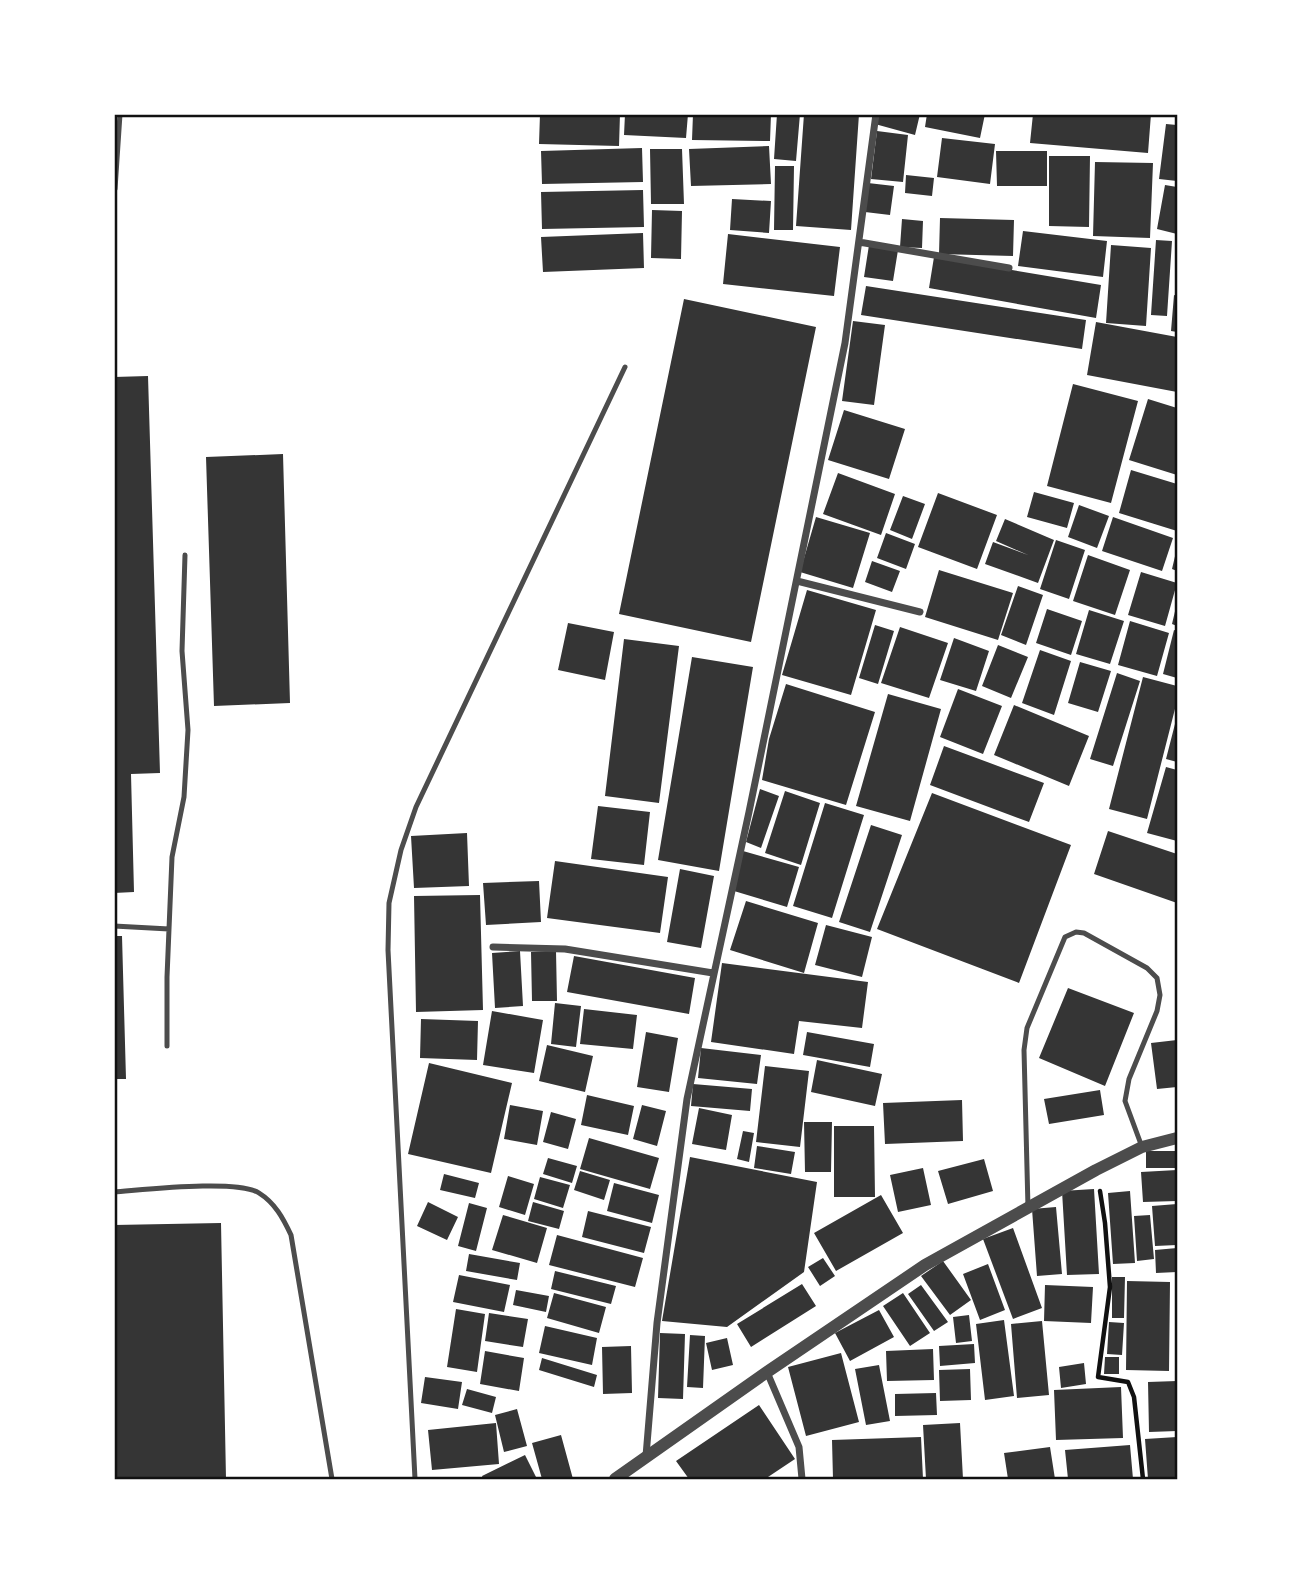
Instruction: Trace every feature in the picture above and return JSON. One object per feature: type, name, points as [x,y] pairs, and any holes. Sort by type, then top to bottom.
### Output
[{"type":"street","points":[[646,1457],[657,1323],[687,1099],[845,343],[876,114]]},
{"type":"street","points":[[859,242],[1009,268]]},
{"type":"street","points":[[797,581],[920,612]]},
{"type":"street","points":[[494,947],[565,949],[713,973]]},
{"type":"street","points":[[615,1479],[766,1372],[925,1265],[1096,1170],[1142,1147],[1177,1138]]},
{"type":"street","points":[[766,1372],[799,1447],[802,1479]]},
{"type":"lane","points":[[116,189],[120,114]]},
{"type":"lane","points":[[415,1479],[388,950],[389,903],[401,849],[416,807],[625,367]]},
{"type":"lane","points":[[167,1046],[172,857],[184,797],[188,730],[182,651],[185,555]]},
{"type":"lane","points":[[114,926],[170,929]]},
{"type":"lane","points":[[1028,1208],[1024,1050],[1027,1028],[1065,937],[1071,933],[1084,933],[1147,968],[1157,978],[1160,995],[1157,1011],[1129,1079],[1125,1101],[1142,1147]]},
{"type":"lane","points":[[114,1192],[229,1186],[257,1191],[280,1212],[291,1235],[332,1479]]},
{"type":"path","points":[[1096,1170],[1105,1223],[1110,1287],[1098,1377],[1128,1382],[1134,1397],[1143,1479]]},
{"type":"building","points":[[540,114],[620,114],[619,146],[539,144]]},
{"type":"building","points":[[625,114],[688,114],[686,138],[624,135]]},
{"type":"building","points":[[693,114],[771,114],[770,141],[692,140]]},
{"type":"building","points":[[777,114],[800,114],[796,161],[774,159]]},
{"type":"building","points":[[804,114],[859,114],[851,230],[796,226]]},
{"type":"building","points":[[878,114],[920,114],[915,135],[875,124]]},
{"type":"building","points":[[927,114],[985,114],[980,138],[925,127]]},
{"type":"building","points":[[1033,114],[1151,114],[1148,153],[1030,143]]},
{"type":"building","points":[[1166,124],[1177,125],[1177,181],[1159,179]]},
{"type":"building","points":[[877,131],[908,135],[903,182],[871,179]]},
{"type":"building","points":[[942,138],[995,144],[990,184],[937,177]]},
{"type":"building","points":[[769,146],[771,184],[691,186],[689,149]]},
{"type":"building","points":[[642,148],[643,182],[542,184],[541,151]]},
{"type":"building","points":[[650,149],[682,149],[684,204],[651,204]]},
{"type":"building","points":[[996,151],[1047,151],[1047,186],[997,186]]},
{"type":"building","points":[[1049,156],[1090,156],[1089,227],[1049,226]]},
{"type":"building","points":[[1095,162],[1153,163],[1150,238],[1093,236]]},
{"type":"building","points":[[775,166],[794,166],[793,230],[774,230]]},
{"type":"building","points":[[906,175],[934,178],[932,196],[905,193]]},
{"type":"building","points":[[868,183],[894,186],[890,215],[865,212]]},
{"type":"building","points":[[1165,185],[1177,187],[1177,234],[1157,229]]},
{"type":"building","points":[[643,190],[644,227],[542,229],[541,192]]},
{"type":"building","points":[[732,199],[771,201],[769,233],[730,230]]},
{"type":"building","points":[[652,210],[682,211],[681,259],[651,258]]},
{"type":"building","points":[[940,218],[1014,220],[1013,256],[939,254]]},
{"type":"building","points":[[902,219],[923,221],[922,248],[900,247]]},
{"type":"building","points":[[1023,231],[1107,241],[1103,277],[1018,266]]},
{"type":"building","points":[[643,233],[644,268],[543,272],[541,237]]},
{"type":"building","points":[[728,234],[840,247],[834,296],[723,284]]},
{"type":"building","points":[[1156,240],[1172,241],[1167,316],[1151,315]]},
{"type":"building","points":[[869,245],[898,250],[893,281],[864,277]]},
{"type":"building","points":[[1111,245],[1151,248],[1146,326],[1106,323]]},
{"type":"building","points":[[934,257],[1101,285],[1096,318],[929,288]]},
{"type":"building","points":[[866,286],[1086,320],[1082,349],[861,315]]},
{"type":"building","points":[[1174,295],[1177,296],[1177,332],[1171,331]]},
{"type":"building","points":[[684,299],[816,327],[751,642],[619,614]]},
{"type":"building","points":[[853,321],[885,325],[874,405],[842,401]]},
{"type":"building","points":[[1096,322],[1177,337],[1177,392],[1087,375]]},
{"type":"building","points":[[148,376],[160,773],[131,774],[134,892],[114,893],[114,377]]},
{"type":"building","points":[[1073,384],[1138,401],[1111,503],[1047,486]]},
{"type":"building","points":[[1148,399],[1177,408],[1177,475],[1129,460]]},
{"type":"building","points":[[844,410],[905,429],[889,479],[828,460]]},
{"type":"building","points":[[283,454],[290,703],[214,706],[206,457]]},
{"type":"building","points":[[1131,470],[1177,484],[1177,531],[1119,513]]},
{"type":"building","points":[[838,473],[895,494],[881,535],[823,514]]},
{"type":"building","points":[[1034,492],[1074,503],[1067,528],[1027,517]]},
{"type":"building","points":[[938,493],[997,515],[977,569],[918,547]]},
{"type":"building","points":[[903,496],[925,504],[912,539],[890,530]]},
{"type":"building","points":[[1079,505],[1109,516],[1097,548],[1068,537]]},
{"type":"building","points":[[816,517],[870,533],[853,588],[800,572]]},
{"type":"building","points":[[1113,517],[1173,538],[1162,571],[1102,551]]},
{"type":"building","points":[[1005,519],[1054,540],[1038,583],[985,564],[993,542],[1028,555],[996,541]]},
{"type":"building","points":[[886,533],[915,544],[906,569],[877,558]]},
{"type":"building","points":[[1056,540],[1085,550],[1069,599],[1040,589]]},
{"type":"building","points":[[1177,552],[1177,571],[1172,569]]},
{"type":"building","points":[[1088,555],[1130,570],[1115,615],[1073,601]]},
{"type":"building","points":[[872,561],[900,571],[892,592],[865,582]]},
{"type":"building","points":[[939,570],[1013,593],[998,640],[925,617]]},
{"type":"building","points":[[1141,572],[1177,583],[1165,626],[1128,615]]},
{"type":"building","points":[[1018,586],[1043,595],[1026,645],[1001,635]]},
{"type":"building","points":[[807,590],[876,610],[851,695],[782,675]]},
{"type":"building","points":[[1177,607],[1177,626],[1172,624]]},
{"type":"building","points":[[1047,609],[1082,621],[1071,655],[1036,643]]},
{"type":"building","points":[[1089,610],[1124,621],[1110,664],[1076,654]]},
{"type":"building","points":[[1130,621],[1169,633],[1157,676],[1118,665]]},
{"type":"building","points":[[568,623],[614,632],[605,680],[558,670]]},
{"type":"building","points":[[875,625],[894,631],[878,684],[859,678]]},
{"type":"building","points":[[900,627],[948,643],[929,698],[881,683]]},
{"type":"building","points":[[1174,630],[1177,631],[1177,678],[1163,674]]},
{"type":"building","points":[[954,638],[989,651],[976,691],[940,680]]},
{"type":"building","points":[[624,639],[679,646],[659,803],[605,796]]},
{"type":"building","points":[[998,645],[1028,657],[1011,698],[982,686]]},
{"type":"building","points":[[1040,650],[1071,661],[1054,715],[1022,703]]},
{"type":"building","points":[[692,657],[753,667],[719,871],[658,860]]},
{"type":"building","points":[[1080,662],[1111,671],[1098,712],[1068,703]]},
{"type":"building","points":[[1117,673],[1140,681],[1113,766],[1090,759]]},
{"type":"building","points":[[1143,677],[1177,686],[1177,701],[1147,819],[1109,809]]},
{"type":"building","points":[[786,684],[875,712],[846,805],[762,780],[769,739]]},
{"type":"building","points":[[958,689],[1002,706],[983,754],[940,737]]},
{"type":"building","points":[[888,694],[941,709],[910,821],[856,806]]},
{"type":"building","points":[[1014,705],[1089,736],[1069,786],[994,755]]},
{"type":"building","points":[[1177,720],[1177,762],[1166,759]]},
{"type":"building","points":[[944,746],[1044,783],[1029,822],[930,785]]},
{"type":"building","points":[[1166,767],[1177,770],[1177,841],[1147,833]]},
{"type":"building","points":[[760,789],[779,796],[761,848],[746,842]]},
{"type":"building","points":[[785,791],[820,803],[801,865],[765,853]]},
{"type":"building","points":[[932,793],[1071,845],[1019,983],[877,929]]},
{"type":"building","points":[[825,803],[864,815],[832,918],[793,906]]},
{"type":"building","points":[[598,806],[650,812],[644,865],[591,859]]},
{"type":"building","points":[[871,825],[902,835],[870,932],[839,922]]},
{"type":"building","points":[[1108,831],[1177,854],[1177,903],[1094,874]]},
{"type":"building","points":[[467,833],[469,886],[414,888],[411,836]]},
{"type":"building","points":[[743,851],[799,867],[787,907],[734,891]]},
{"type":"building","points":[[555,861],[668,877],[660,933],[547,918]]},
{"type":"building","points":[[680,869],[714,876],[701,948],[667,942]]},
{"type":"building","points":[[539,881],[541,922],[486,925],[483,883]]},
{"type":"building","points":[[480,895],[483,1010],[416,1012],[414,896]]},
{"type":"building","points":[[746,901],[818,923],[804,973],[730,950]]},
{"type":"building","points":[[826,925],[872,937],[862,977],[815,965]]},
{"type":"building","points":[[114,936],[122,936],[126,1079],[114,1079]]},
{"type":"building","points":[[520,951],[523,1006],[495,1008],[492,953]]},
{"type":"building","points":[[556,951],[557,1001],[532,1001],[531,952]]},
{"type":"building","points":[[574,956],[695,978],[689,1014],[567,992]]},
{"type":"building","points":[[722,963],[868,982],[862,1028],[799,1021],[794,1054],[711,1042]]},
{"type":"building","points":[[1068,988],[1134,1013],[1105,1086],[1039,1058]]},
{"type":"building","points":[[555,1003],[581,1006],[576,1047],[551,1044]]},
{"type":"building","points":[[584,1009],[637,1015],[633,1049],[580,1044]]},
{"type":"building","points":[[492,1011],[543,1020],[534,1073],[483,1065]]},
{"type":"building","points":[[421,1019],[478,1021],[477,1060],[420,1058]]},
{"type":"building","points":[[646,1032],[678,1038],[669,1092],[637,1087]]},
{"type":"building","points":[[807,1032],[874,1044],[870,1067],[803,1055]]},
{"type":"building","points":[[1177,1040],[1177,1087],[1157,1089],[1151,1043]]},
{"type":"building","points":[[547,1045],[593,1056],[585,1092],[539,1081]]},
{"type":"building","points":[[701,1048],[761,1055],[757,1084],[698,1078]]},
{"type":"building","points":[[817,1060],[882,1074],[875,1106],[811,1092]]},
{"type":"building","points":[[429,1063],[512,1083],[491,1173],[408,1154]]},
{"type":"building","points":[[765,1066],[809,1071],[800,1147],[756,1142]]},
{"type":"building","points":[[693,1084],[752,1089],[750,1111],[691,1106]]},
{"type":"building","points":[[1100,1090],[1104,1115],[1049,1124],[1044,1099]]},
{"type":"building","points":[[587,1095],[634,1106],[628,1135],[581,1125]]},
{"type":"building","points":[[962,1100],[963,1141],[885,1144],[883,1103]]},
{"type":"building","points":[[510,1105],[543,1111],[537,1145],[504,1139]]},
{"type":"building","points":[[642,1105],[666,1111],[657,1146],[633,1139]]},
{"type":"building","points":[[699,1108],[732,1115],[726,1150],[692,1144]]},
{"type":"building","points":[[551,1112],[576,1119],[568,1149],[543,1142]]},
{"type":"building","points":[[804,1122],[832,1122],[831,1172],[805,1172]]},
{"type":"building","points":[[834,1126],[874,1126],[875,1197],[834,1197]]},
{"type":"building","points":[[743,1131],[754,1133],[749,1162],[737,1159]]},
{"type":"building","points":[[589,1138],[659,1158],[650,1189],[580,1169]]},
{"type":"building","points":[[757,1146],[795,1152],[791,1174],[754,1168]]},
{"type":"building","points":[[1146,1151],[1177,1151],[1177,1168],[1146,1168]]},
{"type":"building","points":[[690,1157],[817,1182],[804,1272],[727,1327],[662,1321]]},
{"type":"building","points":[[548,1158],[577,1166],[572,1183],[543,1174]]},
{"type":"building","points":[[984,1159],[993,1191],[948,1204],[938,1171]]},
{"type":"building","points":[[923,1168],[931,1205],[898,1212],[890,1175]]},
{"type":"building","points":[[1177,1170],[1177,1201],[1143,1202],[1141,1172]]},
{"type":"building","points":[[580,1171],[610,1180],[604,1200],[574,1190]]},
{"type":"building","points":[[444,1174],[479,1183],[475,1198],[440,1190]]},
{"type":"building","points":[[508,1176],[534,1184],[525,1215],[499,1207]]},
{"type":"building","points":[[540,1177],[570,1185],[563,1208],[534,1199]]},
{"type":"building","points":[[614,1183],[659,1195],[652,1223],[607,1211]]},
{"type":"building","points":[[1094,1189],[1099,1274],[1067,1275],[1062,1191]]},
{"type":"building","points":[[1130,1191],[1135,1263],[1113,1264],[1108,1193]]},
{"type":"building","points":[[881,1195],[903,1233],[836,1271],[814,1233]]},
{"type":"building","points":[[428,1202],[458,1217],[447,1240],[417,1226]]},
{"type":"building","points":[[533,1202],[564,1211],[559,1229],[528,1221]]},
{"type":"building","points":[[469,1203],[487,1208],[476,1251],[458,1246]]},
{"type":"building","points":[[1177,1204],[1177,1245],[1155,1246],[1152,1206]]},
{"type":"building","points":[[1056,1207],[1062,1274],[1037,1276],[1032,1209]]},
{"type":"building","points":[[588,1211],[651,1227],[644,1253],[582,1237]]},
{"type":"building","points":[[503,1215],[547,1228],[537,1263],[492,1250]]},
{"type":"building","points":[[1150,1215],[1154,1259],[1137,1261],[1134,1216]]},
{"type":"building","points":[[221,1223],[226,1479],[114,1479],[114,1225]]},
{"type":"building","points":[[1013,1228],[1042,1308],[1013,1319],[983,1239]]},
{"type":"building","points":[[557,1235],[643,1258],[635,1287],[549,1265]]},
{"type":"building","points":[[1177,1248],[1177,1272],[1156,1273],[1155,1250]]},
{"type":"building","points":[[469,1254],[520,1263],[517,1280],[466,1271]]},
{"type":"building","points":[[823,1258],[835,1276],[820,1286],[808,1267]]},
{"type":"building","points":[[943,1261],[971,1300],[950,1315],[921,1276]]},
{"type":"building","points":[[988,1264],[1005,1310],[980,1320],[963,1274]]},
{"type":"building","points":[[555,1271],[616,1286],[611,1304],[551,1289]]},
{"type":"building","points":[[459,1275],[510,1285],[504,1312],[453,1302]]},
{"type":"building","points":[[1112,1277],[1125,1277],[1124,1318],[1112,1318]]},
{"type":"building","points":[[1127,1281],[1170,1282],[1169,1371],[1126,1370]]},
{"type":"building","points":[[802,1284],[816,1306],[751,1347],[737,1324]]},
{"type":"building","points":[[921,1285],[948,1322],[934,1331],[908,1294]]},
{"type":"building","points":[[1045,1285],[1093,1287],[1091,1323],[1044,1321]]},
{"type":"building","points":[[516,1290],[549,1296],[546,1312],[513,1305]]},
{"type":"building","points":[[554,1293],[606,1307],[599,1333],[547,1318]]},
{"type":"building","points":[[903,1293],[930,1333],[910,1346],[883,1306]]},
{"type":"building","points":[[456,1309],[485,1314],[477,1372],[447,1367]]},
{"type":"building","points":[[879,1310],[894,1337],[850,1361],[835,1333]]},
{"type":"building","points":[[489,1313],[528,1319],[523,1347],[485,1341]]},
{"type":"building","points":[[969,1315],[972,1341],[956,1343],[953,1317]]},
{"type":"building","points":[[1004,1320],[1014,1396],[985,1400],[976,1324]]},
{"type":"building","points":[[1042,1321],[1049,1395],[1017,1398],[1011,1324]]},
{"type":"building","points":[[1109,1322],[1124,1323],[1122,1355],[1107,1354]]},
{"type":"building","points":[[545,1326],[597,1338],[592,1365],[539,1353]]},
{"type":"building","points":[[660,1333],[685,1334],[683,1399],[658,1398]]},
{"type":"building","points":[[690,1335],[705,1336],[703,1388],[687,1387]]},
{"type":"building","points":[[727,1338],[733,1365],[712,1370],[706,1343]]},
{"type":"building","points":[[974,1344],[975,1363],[940,1366],[939,1346]]},
{"type":"building","points":[[631,1346],[632,1393],[603,1394],[602,1347]]},
{"type":"building","points":[[933,1349],[934,1380],[887,1381],[886,1351]]},
{"type":"building","points":[[485,1351],[524,1358],[519,1391],[480,1384]]},
{"type":"building","points":[[841,1353],[859,1422],[806,1436],[788,1367]]},
{"type":"building","points":[[1105,1357],[1119,1357],[1119,1374],[1104,1374]]},
{"type":"building","points":[[542,1358],[597,1375],[594,1387],[539,1370]]},
{"type":"building","points":[[1084,1363],[1086,1384],[1061,1388],[1059,1367]]},
{"type":"building","points":[[879,1365],[890,1421],[866,1425],[855,1369]]},
{"type":"building","points":[[970,1369],[971,1400],[940,1401],[939,1370]]},
{"type":"building","points":[[425,1377],[462,1382],[458,1409],[421,1403]]},
{"type":"building","points":[[1177,1381],[1177,1431],[1149,1432],[1148,1382]]},
{"type":"building","points":[[1121,1387],[1123,1438],[1056,1440],[1054,1390]]},
{"type":"building","points":[[467,1389],[496,1397],[492,1413],[462,1405]]},
{"type":"building","points":[[936,1393],[937,1415],[895,1416],[895,1394]]},
{"type":"building","points":[[759,1405],[795,1459],[765,1479],[689,1479],[676,1461]]},
{"type":"building","points":[[517,1409],[527,1446],[504,1452],[495,1415]]},
{"type":"building","points":[[496,1423],[499,1464],[432,1470],[428,1430]]},
{"type":"building","points":[[960,1423],[963,1479],[926,1479],[923,1425]]},
{"type":"building","points":[[561,1435],[573,1479],[542,1479],[532,1443]]},
{"type":"building","points":[[921,1437],[923,1479],[833,1479],[832,1440]]},
{"type":"building","points":[[1177,1437],[1177,1479],[1148,1479],[1145,1439]]},
{"type":"building","points":[[1130,1445],[1133,1479],[1068,1479],[1065,1450]]},
{"type":"building","points":[[1050,1447],[1055,1479],[1008,1479],[1004,1453]]},
{"type":"building","points":[[525,1455],[537,1479],[483,1479],[482,1476]]}]
